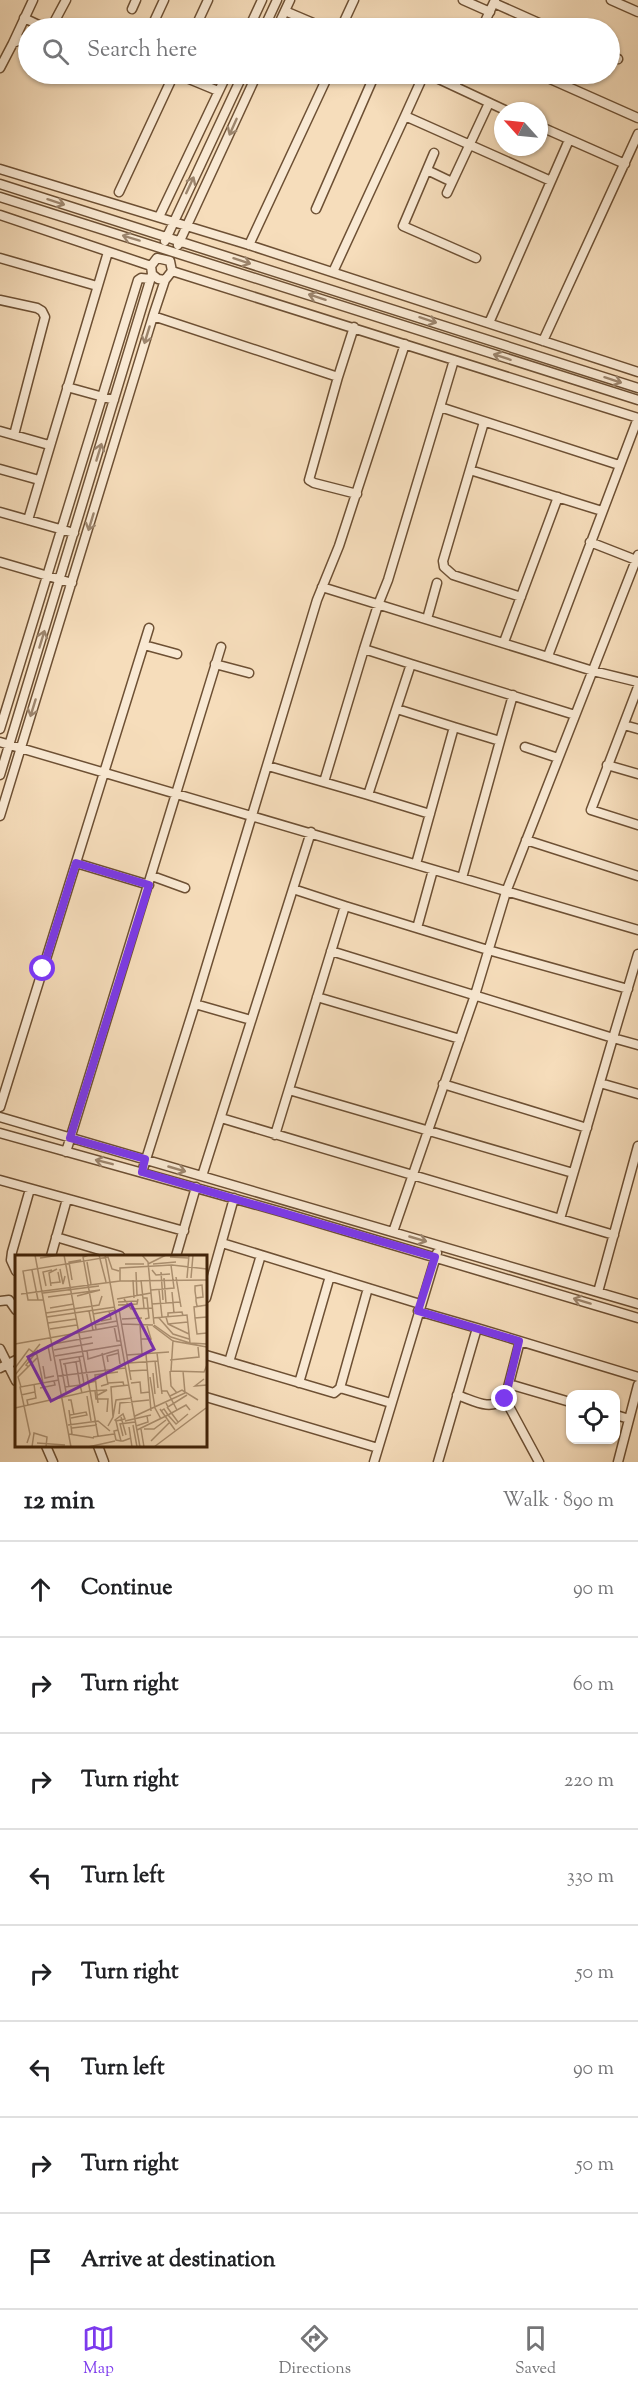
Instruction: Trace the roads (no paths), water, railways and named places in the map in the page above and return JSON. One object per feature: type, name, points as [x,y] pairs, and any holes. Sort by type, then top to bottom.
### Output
[{"type":"street","points":[[24,18],[33,0]]},
{"type":"street","points":[[57,18],[66,0]]},
{"type":"street","points":[[132,9],[136,0]]},
{"type":"street","points":[[156,18],[164,0]]},
{"type":"street","points":[[200,18],[208,0]]},
{"type":"street","points":[[254,18],[262,0]]},
{"type":"street","points":[[269,18],[277,0]]},
{"type":"street","points":[[282,18],[291,0]]},
{"type":"street","points":[[346,18],[354,0]]},
{"type":"street","points":[[463,0],[490,12]]},
{"type":"street","points":[[611,0],[629,4],[638,12]]},
{"type":"street","points":[[487,18],[495,2],[529,18]]},
{"type":"street","points":[[285,12],[300,18]]},
{"type":"street","points":[[0,68],[18,32]]},
{"type":"street","points":[[13,43],[18,41]]},
{"type":"street","points":[[119,192],[171,84]]},
{"type":"street","points":[[201,84],[218,91]]},
{"type":"street","points":[[159,217],[222,84]]},
{"type":"street","points":[[0,775],[151,273],[173,221],[238,84]]},
{"type":"street","points":[[0,816],[153,316],[165,280],[172,271],[170,261],[252,84]]},
{"type":"street","points":[[249,245],[323,84]]},
{"type":"street","points":[[316,210],[371,84]]},
{"type":"street","points":[[333,272],[421,84]]},
{"type":"street","points":[[450,84],[494,105]]},
{"type":"street","points":[[562,84],[638,118]]},
{"type":"street","points":[[447,193],[489,103]]},
{"type":"street","points":[[405,116],[551,181]]},
{"type":"street","points":[[548,130],[625,164]]},
{"type":"street","points":[[543,341],[638,134]]},
{"type":"street","points":[[489,323],[569,140]]},
{"type":"street","points":[[434,153],[403,226],[476,258]]},
{"type":"street","points":[[0,169],[249,245],[638,372]]},
{"type":"street","points":[[427,170],[452,182]]},
{"type":"street","points":[[0,184],[638,388]]},
{"type":"street","points":[[0,197],[638,400]]},
{"type":"street","points":[[0,216],[108,252],[151,273],[158,279],[165,280]]},
{"type":"street","points":[[27,520],[108,252]]},
{"type":"street","points":[[0,258],[97,286]]},
{"type":"street","points":[[158,258],[170,261]]},
{"type":"street","points":[[172,271],[638,418],[548,656]]},
{"type":"street","points":[[0,729],[138,280],[151,273]]},
{"type":"street","points":[[0,300],[42,311],[45,318],[14,435]]},
{"type":"street","points":[[153,316],[338,377]]},
{"type":"street","points":[[354,327],[309,480],[357,494]]},
{"type":"street","points":[[142,1172],[322,587],[357,494],[405,344]]},
{"type":"street","points":[[536,368],[539,356]]},
{"type":"street","points":[[324,782],[454,360]]},
{"type":"street","points":[[67,387],[114,400]]},
{"type":"street","points":[[440,407],[619,465]]},
{"type":"street","points":[[484,422],[443,561],[444,567],[453,575],[521,597]]},
{"type":"street","points":[[0,431],[50,445]]},
{"type":"street","points":[[0,469],[39,480]]},
{"type":"street","points":[[470,470],[602,511]]},
{"type":"street","points":[[504,642],[558,497]]},
{"type":"street","points":[[0,512],[74,533]]},
{"type":"street","points":[[393,1232],[475,995],[506,892],[637,558],[590,542]]},
{"type":"street","points":[[0,562],[72,583]]},
{"type":"street","points":[[427,619],[437,583]]},
{"type":"street","points":[[322,587],[638,685],[591,810],[638,825]]},
{"type":"street","points":[[0,1107],[149,628]]},
{"type":"street","points":[[144,645],[177,654]]},
{"type":"street","points":[[66,1152],[221,647]]},
{"type":"street","points":[[364,649],[575,715]]},
{"type":"street","points":[[215,664],[249,673]]},
{"type":"street","points":[[368,795],[411,664]]},
{"type":"street","points":[[462,878],[513,695]]},
{"type":"street","points":[[397,709],[500,741]]},
{"type":"street","points":[[624,725],[638,729]]},
{"type":"street","points":[[416,864],[454,727]]},
{"type":"street","points":[[0,742],[638,930]]},
{"type":"street","points":[[525,747],[558,758]]},
{"type":"street","points":[[607,765],[638,774]]},
{"type":"street","points":[[268,766],[430,814]]},
{"type":"street","points":[[202,1176],[311,832]]},
{"type":"street","points":[[526,840],[638,876]]},
{"type":"street","points":[[76,863],[185,888]]},
{"type":"street","points":[[417,928],[433,870]]},
{"type":"street","points":[[293,889],[488,950],[628,989]]},
{"type":"street","points":[[275,1135],[345,906]]},
{"type":"street","points":[[331,951],[638,1045]]},
{"type":"street","points":[[560,1219],[638,954]]},
{"type":"street","points":[[317,997],[460,1039]]},
{"type":"street","points":[[195,1004],[251,1020]]},
{"type":"street","points":[[600,1083],[638,1094]]},
{"type":"street","points":[[443,1084],[586,1128]]},
{"type":"street","points":[[289,1090],[573,1173]]},
{"type":"street","points":[[0,1117],[638,1304]]},
{"type":"street","points":[[220,1118],[614,1235]]},
{"type":"street","points":[[1,1135],[196,1187],[638,1318]]},
{"type":"street","points":[[597,1292],[638,1146]]},
{"type":"street","points":[[0,1180],[184,1232]]},
{"type":"street","points":[[177,1255],[196,1187]]},
{"type":"street","points":[[15,1269],[11,1260],[12,1252],[30,1189]]},
{"type":"street","points":[[207,1295],[234,1198]]},
{"type":"street","points":[[52,1255],[67,1199]]},
{"type":"street","points":[[56,1237],[114,1255]]},
{"type":"street","points":[[222,1243],[369,1288],[477,1328],[638,1377]]},
{"type":"street","points":[[374,1462],[439,1245]]},
{"type":"street","points":[[229,1362],[261,1255]]},
{"type":"street","points":[[299,1383],[330,1276]]},
{"type":"street","points":[[207,1355],[334,1393],[340,1388],[369,1288]]},
{"type":"street","points":[[0,1301],[9,1300],[15,1309]]},
{"type":"street","points":[[439,1462],[477,1328]]},
{"type":"street","points":[[457,1395],[490,1406],[497,1405],[505,1399],[519,1341]]},
{"type":"street","points":[[0,1349],[15,1379]]},
{"type":"street","points":[[509,1384],[566,1401]]},
{"type":"street","points":[[618,1462],[638,1385]]},
{"type":"street","points":[[340,1388],[391,1403]]},
{"type":"street","points":[[207,1397],[378,1448]]},
{"type":"street","points":[[505,1399],[539,1462]]},
{"type":"street","points":[[620,1416],[629,1419]]},
{"type":"street","points":[[46,1447],[53,1462]]},
{"type":"street","points":[[98,1447],[104,1462]]}]
